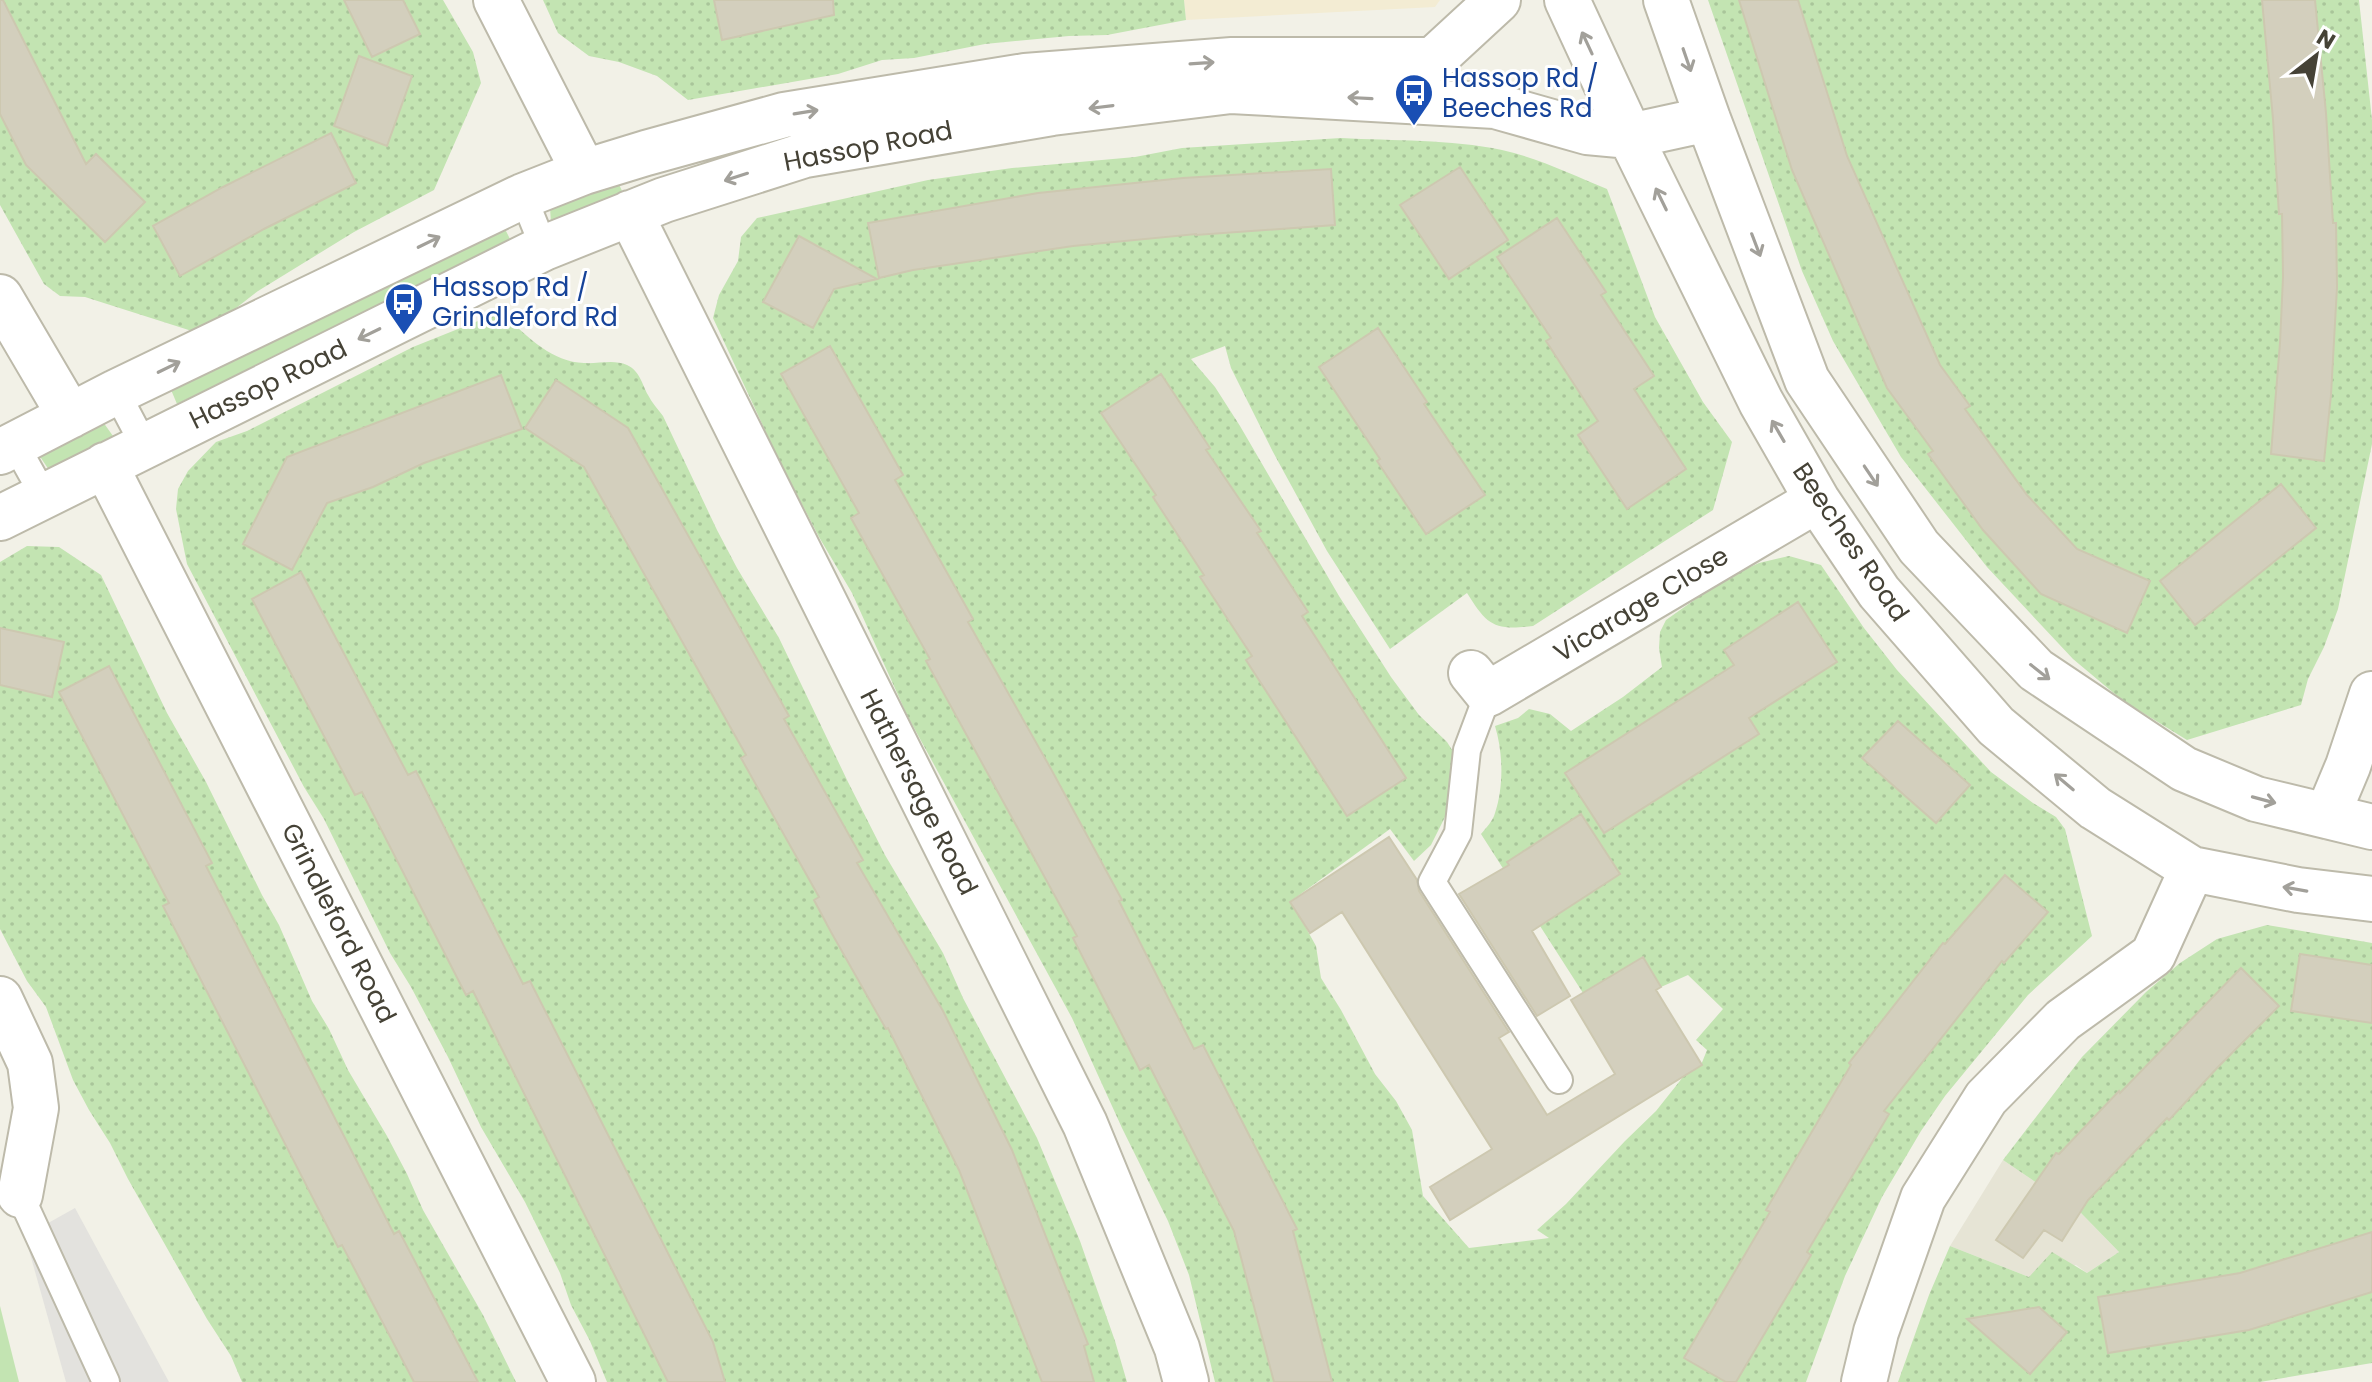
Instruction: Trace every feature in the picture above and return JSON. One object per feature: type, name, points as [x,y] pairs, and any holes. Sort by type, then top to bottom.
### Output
[{"type":"street","points":[[496,0],[584,172]]},
{"type":"street","name":"Hassop Road","points":[[8,448],[116,392],[523,196],[584,172],[646,153],[784,115],[1025,76],[1232,60],[1433,60],[1498,0]]},
{"type":"street","name":"Beeches Road","points":[[1567,0],[1761,402],[1817,500],[1879,592],[1996,726],[2095,808],[2192,869],[2298,890],[2372,899]]},
{"type":"street","name":"Beeches Road","points":[[1666,0],[1807,380],[1919,547],[2036,670],[2184,769],[2256,799],[2372,827]]},
{"type":"street","name":"Hassop Road","points":[[0,518],[544,248],[647,206],[805,155],[1052,113],[1231,91],[1495,106],[1587,132],[1630,136],[1708,119]]},
{"type":"street","name":"Hathersage Road","points":[[647,206],[1085,1124],[1177,1348],[1186,1382]]},
{"type":"street","points":[[0,297],[70,416]]},
{"type":"street","name":"Grindleford Road","points":[[105,465],[573,1382]]},
{"type":"street","name":"Vicarage Close","points":[[1479,683],[1817,500]]},
{"type":"street","points":[[2327,816],[2372,694]]},
{"type":"street","points":[[1864,1382],[1876,1332],[1923,1198],[1986,1098],[2063,1020],[2153,955],[2192,869]]},
{"type":"street","points":[[0,999],[30,1063],[36,1108],[20,1195]]},
{"type":"lane","points":[[646,153],[647,206]]},
{"type":"lane","points":[[523,196],[544,248]]},
{"type":"lane","points":[[116,392],[144,445]]},
{"type":"lane","points":[[8,448],[44,496]]},
{"type":"lane","points":[[1479,683],[1467,750],[1458,833],[1432,882],[1559,1080]]},
{"type":"lane","points":[[20,1195],[106,1382]]},
{"type":"shaded area","points":[[1184,0],[1440,0],[1435,7],[1186,20]]},
{"type":"shaded area","points":[[2003,1160],[2081,1213],[2119,1252],[2087,1273],[2076,1265],[2029,1277],[1950,1246]]},
{"type":"shaded area","points":[[75,1208],[169,1382],[66,1382],[25,1236]]},
{"type":"green space","points":[[0,0],[443,0],[473,52],[481,83],[434,190],[354,232],[195,332],[85,297],[60,296],[44,284],[0,205]]},
{"type":"green space","points":[[543,0],[1184,0],[1186,20],[1107,35],[985,44],[914,58],[882,60],[838,74],[688,100],[657,76],[619,62],[589,56],[558,33]]},
{"type":"green space","points":[[1708,0],[2359,0],[2372,120],[2372,444],[2338,609],[2308,679],[2301,705],[2187,740],[2122,700],[2073,659],[1987,567],[1901,457],[1833,341],[1802,271]]},
{"type":"green space","points":[[1341,138],[1482,146],[1542,162],[1607,189],[1655,317],[1703,402],[1732,442],[1713,510],[1533,626],[1509,627],[1493,623],[1486,619],[1467,593],[1390,649],[1327,551],[1273,452],[1231,368],[1225,346],[1191,359],[1215,387],[1240,426],[1339,596],[1391,677],[1419,715],[1447,742],[1456,756],[1452,803],[1431,845],[1414,861],[1390,829],[1291,901],[1316,946],[1321,978],[1375,1074],[1396,1101],[1412,1130],[1423,1196],[1469,1248],[1549,1238],[1537,1230],[1656,1111],[1683,1077],[1701,1065],[1707,1050],[1696,1040],[1723,1009],[1688,975],[1661,987],[1643,957],[1583,993],[1481,834],[1494,816],[1500,792],[1501,758],[1495,726],[1518,718],[1529,709],[1550,714],[1571,731],[1662,667],[1660,632],[1666,620],[1724,579],[1759,563],[1789,556],[1821,565],[1897,670],[1991,772],[2056,817],[2065,829],[2092,936],[2028,995],[1945,1096],[1921,1131],[1882,1197],[1845,1276],[1806,1382],[1215,1382],[1189,1275],[1168,1221],[1072,1018],[907,715],[852,593],[776,454],[713,318],[719,295],[738,261],[741,237],[757,218],[928,180],[1012,168],[1135,157],[1182,148]]},
{"type":"green space","points":[[618,182],[626,200],[551,224],[550,207]]},
{"type":"green space","points":[[503,225],[511,241],[177,404],[169,385]]},
{"type":"green space","points":[[505,315],[531,339],[561,358],[572,362],[617,362],[627,365],[638,374],[663,416],[717,530],[779,638],[885,855],[943,953],[963,998],[1037,1138],[1080,1241],[1127,1382],[607,1382],[571,1305],[560,1273],[525,1202],[481,1127],[324,819],[304,787],[187,564],[176,509],[178,489],[188,471],[216,442],[247,431],[413,347],[488,317]]},
{"type":"green space","points":[[103,422],[113,436],[49,470],[39,455]]},
{"type":"green space","points":[[27,546],[59,547],[101,575],[167,713],[279,925],[312,1001],[387,1136],[423,1210],[483,1315],[516,1382],[242,1382],[231,1356],[89,1110],[73,1080],[46,1007],[27,981],[0,929],[0,562]]},
{"type":"green space","points":[[2267,925],[2372,943],[2372,1363],[2260,1382],[1898,1382],[1950,1246],[2029,1277],[2052,1252],[2087,1273],[2119,1252],[2081,1213],[2003,1160],[2082,1057],[2146,992],[2180,963],[2217,939]]},
{"type":"green space","points":[[0,1306],[19,1382],[0,1382]]},
{"type":"building","points":[[0,0],[3,0],[86,164],[96,154],[145,202],[105,242],[26,165],[0,114]]},
{"type":"building","points":[[344,0],[403,0],[420,34],[372,57]]},
{"type":"building","points":[[714,0],[833,0],[834,15],[722,40]]},
{"type":"building","points":[[1739,0],[1798,0],[1847,156],[1940,365],[1970,406],[1965,409],[2027,495],[2077,549],[2150,581],[2127,633],[2041,594],[1983,530],[1928,454],[1933,451],[1887,388],[1792,170]]},
{"type":"building","points":[[2262,0],[2315,0],[2333,223],[2336,223],[2337,287],[2324,461],[2271,454],[2280,343],[2282,214],[2279,214]]},
{"type":"building","points":[[359,56],[412,76],[387,146],[334,126]]},
{"type":"building","points":[[331,133],[356,183],[180,276],[153,226]]},
{"type":"building","points":[[1460,167],[1508,240],[1449,279],[1400,205]]},
{"type":"building","points":[[1331,169],[1335,225],[1073,246],[879,278],[868,223],[1038,193],[1183,178]]},
{"type":"building","points":[[1557,218],[1606,292],[1601,295],[1654,376],[1634,389],[1686,469],[1627,509],[1578,435],[1598,421],[1546,341],[1551,338],[1497,257]]},
{"type":"building","points":[[799,236],[877,279],[834,289],[813,328],[763,302]]},
{"type":"building","points":[[1378,328],[1485,495],[1426,534],[1319,367]]},
{"type":"building","points":[[830,346],[903,475],[895,480],[973,619],[968,622],[1122,900],[1119,901],[1194,1049],[1203,1045],[1297,1229],[1293,1231],[1332,1382],[1274,1382],[1234,1231],[1149,1065],[1140,1070],[1073,938],[1077,936],[926,661],[930,659],[851,518],[859,513],[781,374]]},
{"type":"building","points":[[1161,374],[1210,448],[1206,450],[1261,531],[1257,533],[1308,612],[1302,616],[1406,778],[1347,816],[1246,660],[1252,656],[1200,577],[1204,575],[1153,497],[1156,495],[1101,413]]},
{"type":"building","points":[[501,375],[522,429],[424,463],[373,487],[327,503],[292,570],[243,544],[287,457]]},
{"type":"building","points":[[556,380],[628,428],[789,716],[784,719],[863,860],[857,863],[943,1011],[1012,1150],[1088,1344],[1084,1346],[1094,1382],[1042,1382],[959,1170],[888,1028],[814,900],[819,897],[741,758],[746,755],[584,467],[525,428]]},
{"type":"building","points":[[2281,484],[2316,528],[2195,625],[2160,581]]},
{"type":"building","points":[[301,572],[408,775],[416,771],[523,984],[530,981],[713,1342],[725,1382],[668,1382],[473,991],[466,995],[362,792],[355,795],[252,599]]},
{"type":"building","points":[[1798,602],[1837,662],[1749,718],[1759,734],[1604,833],[1565,773],[1734,665],[1724,650]]},
{"type":"building","points":[[0,628],[64,642],[52,697],[0,685]]},
{"type":"building","points":[[109,666],[212,863],[206,866],[394,1234],[399,1231],[478,1382],[414,1382],[342,1245],[338,1247],[163,906],[169,903],[59,692]]},
{"type":"building","points":[[1898,721],[1970,785],[1936,823],[1862,758]]},
{"type":"building","points":[[1581,814],[1620,874],[1532,931],[1570,996],[1537,1016],[1459,894],[1509,865],[1507,862]]},
{"type":"building","points":[[1389,837],[1417,880],[1419,891],[1509,1032],[1499,1038],[1547,1115],[1615,1074],[1571,1000],[1643,957],[1661,987],[1656,990],[1702,1065],[1450,1220],[1430,1187],[1492,1149],[1342,912],[1310,933],[1290,902]]},
{"type":"building","points":[[2005,875],[2048,912],[2004,963],[2002,961],[1884,1111],[1889,1114],[1807,1252],[1811,1255],[1736,1382],[1726,1382],[1684,1358],[1770,1212],[1766,1210],[1851,1065],[1849,1063],[1943,943]]},
{"type":"building","points":[[2300,954],[2372,965],[2372,1023],[2291,1011]]},
{"type":"building","points":[[2241,968],[2279,1006],[2088,1200],[2062,1241],[2044,1230],[2023,1258],[1996,1240],[2056,1153],[2059,1154],[2120,1093]]},
{"type":"building","points":[[2372,1232],[2372,1292],[2249,1330],[2108,1353],[2098,1297],[2240,1273]]},
{"type":"building","points":[[2039,1307],[2067,1332],[2030,1374],[1967,1319]]},
{"type":"place","name":"Hassop Rd / Beeches Rd","points":[[1414,127]]},
{"type":"place","name":"Hassop Rd / Grindleford Rd","points":[[404,336]]}]
